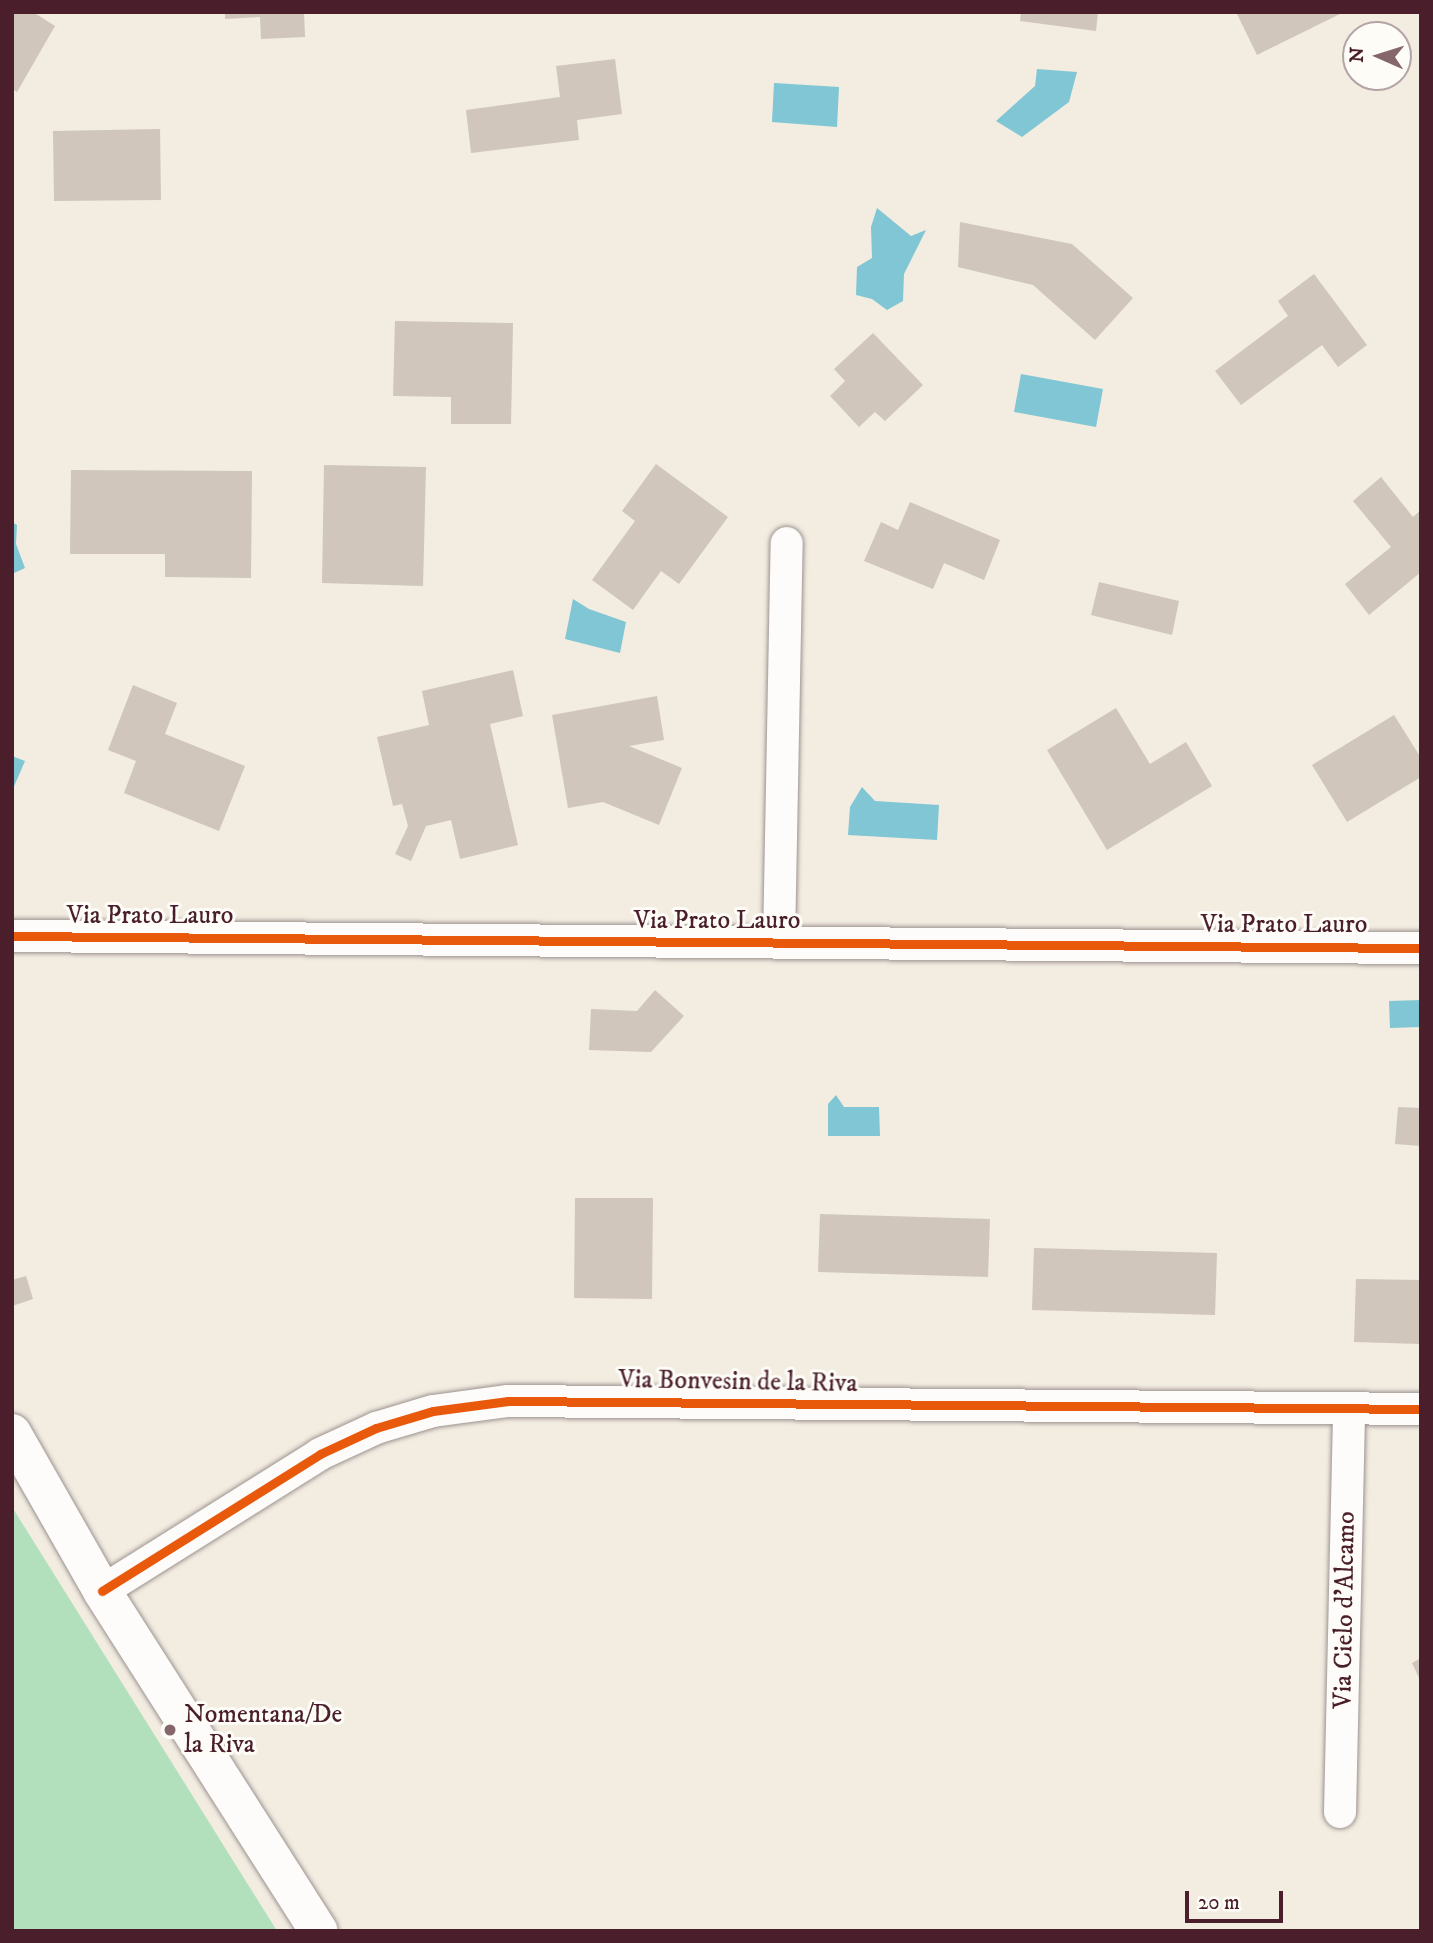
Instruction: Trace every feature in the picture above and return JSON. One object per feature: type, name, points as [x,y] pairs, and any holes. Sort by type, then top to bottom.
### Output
[{"type":"main road","points":[[12,1433],[102,1591],[319,1931]]},
{"type":"street","points":[[779,942],[787,543]]},
{"type":"street","name":"Via Prato Lauro","points":[[12,936],[1421,948]]},
{"type":"street","name":"Via Bonvesin de la Riva","points":[[102,1591],[320,1454],[376,1428],[433,1411],[508,1401],[1421,1409]]},
{"type":"street","name":"Via Cielo d'Alcamo","points":[[1340,1812],[1349,1409]]},
{"type":"green space","points":[[12,1507],[277,1931],[12,1931]]},
{"type":"water","points":[[1037,69],[1077,72],[1069,102],[1022,137],[996,121],[1035,86]]},
{"type":"water","points":[[774,83],[839,87],[837,127],[772,122]]},
{"type":"water","points":[[877,208],[911,236],[926,230],[904,274],[903,301],[887,310],[872,299],[856,295],[857,267],[872,258],[871,227]]},
{"type":"water","points":[[1021,374],[1103,389],[1096,427],[1014,412]]},
{"type":"water","points":[[12,522],[17,525],[16,544],[25,568],[12,574]]},
{"type":"water","points":[[573,599],[589,609],[626,622],[620,653],[565,639]]},
{"type":"water","points":[[12,756],[25,761],[12,791]]},
{"type":"water","points":[[862,787],[875,801],[939,805],[937,840],[848,835],[850,807]]},
{"type":"water","points":[[1421,1000],[1421,1027],[1390,1028],[1389,1001]]},
{"type":"water","points":[[836,1095],[844,1107],[879,1107],[880,1136],[828,1136],[828,1104]]},
{"type":"building","points":[[12,12],[33,12],[55,26],[17,92],[12,89]]},
{"type":"building","points":[[225,12],[304,12],[305,37],[261,39],[260,17],[225,19]]},
{"type":"building","points":[[1021,12],[1098,12],[1096,31],[1020,21]]},
{"type":"building","points":[[1236,12],[1344,12],[1257,55]]},
{"type":"building","points":[[615,59],[622,114],[577,120],[579,140],[471,153],[466,110],[560,97],[556,66]]},
{"type":"building","points":[[160,129],[161,200],[54,201],[53,131]]},
{"type":"building","points":[[960,222],[1072,244],[1133,298],[1095,340],[1033,285],[958,267]]},
{"type":"building","points":[[1314,274],[1367,345],[1338,367],[1322,345],[1241,405],[1215,371],[1288,316],[1278,301]]},
{"type":"building","points":[[395,321],[513,323],[511,424],[451,424],[451,397],[393,396]]},
{"type":"building","points":[[873,333],[923,385],[885,421],[875,412],[859,427],[830,396],[845,381],[834,369]]},
{"type":"building","points":[[656,464],[728,517],[679,584],[661,571],[633,610],[592,580],[635,521],[622,511]]},
{"type":"building","points":[[324,465],[426,467],[423,586],[322,583]]},
{"type":"building","points":[[71,470],[252,471],[251,578],[165,577],[165,554],[70,554]]},
{"type":"building","points":[[1381,477],[1413,517],[1421,510],[1421,572],[1369,615],[1345,584],[1391,547],[1353,501]]},
{"type":"building","points":[[910,502],[1000,540],[984,580],[944,563],[933,589],[864,561],[881,522],[898,530]]},
{"type":"building","points":[[1099,582],[1179,601],[1172,635],[1091,615]]},
{"type":"building","points":[[513,670],[523,716],[490,724],[518,845],[460,859],[451,820],[426,826],[411,861],[395,854],[408,826],[402,804],[393,806],[377,737],[429,725],[422,691]]},
{"type":"building","points":[[133,685],[177,703],[165,734],[245,766],[219,831],[124,793],[136,761],[108,750]]},
{"type":"building","points":[[657,696],[664,740],[629,746],[682,768],[659,825],[603,802],[568,808],[552,715]]},
{"type":"building","points":[[1116,708],[1150,764],[1186,742],[1212,786],[1107,850],[1047,750]]},
{"type":"building","points":[[1394,715],[1421,758],[1421,777],[1347,822],[1312,765]]},
{"type":"building","points":[[655,990],[684,1016],[651,1052],[589,1050],[591,1009],[637,1011]]},
{"type":"building","points":[[1398,1107],[1421,1108],[1421,1146],[1395,1144]]},
{"type":"building","points":[[575,1198],[653,1198],[652,1299],[574,1298]]},
{"type":"building","points":[[820,1214],[990,1219],[988,1277],[818,1272]]},
{"type":"building","points":[[1034,1248],[1217,1253],[1215,1315],[1032,1310]]},
{"type":"building","points":[[26,1276],[33,1299],[12,1306],[12,1280]]},
{"type":"building","points":[[1356,1279],[1421,1280],[1421,1344],[1354,1342]]},
{"type":"building","points":[[1421,1658],[1421,1682],[1412,1663]]},
{"type":"cycle path","points":[[12,936],[1421,948]]},
{"type":"cycle path","points":[[102,1591],[320,1454],[376,1428],[433,1411],[508,1401],[1421,1409]]},
{"type":"place","name":"Nomentana/De la Riva","points":[[170,1730]]}]
